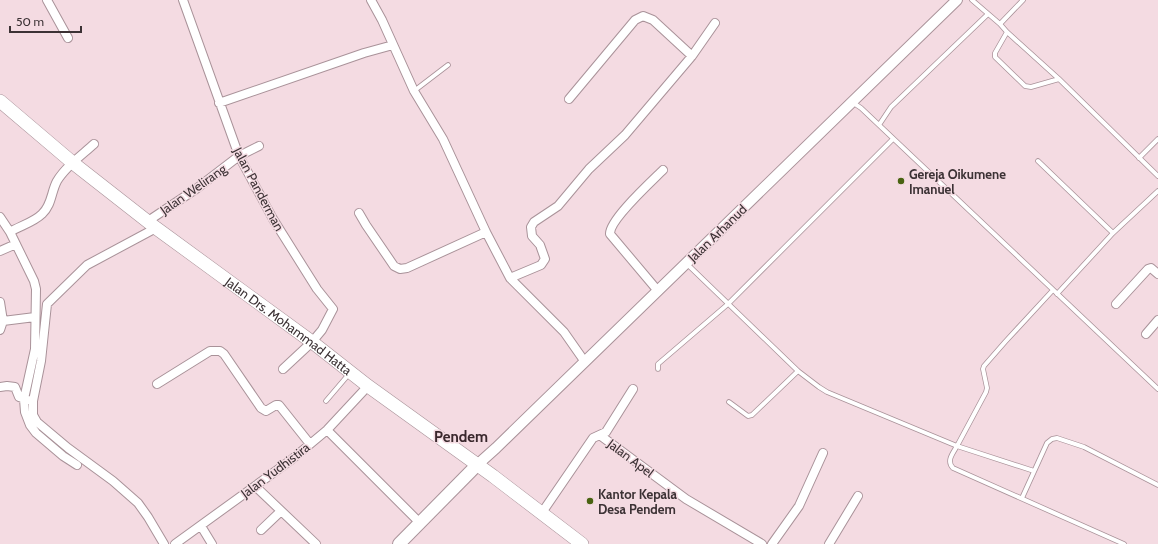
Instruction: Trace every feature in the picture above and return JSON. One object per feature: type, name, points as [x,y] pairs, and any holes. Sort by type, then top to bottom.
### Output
[{"type":"main road","name":"Jalan Drs. Mohammad Hatta","points":[[0,101],[73,163],[152,224],[582,544]]},
{"type":"main road","points":[[399,544],[477,465]]},
{"type":"street","points":[[47,0],[68,38]]},
{"type":"street","name":"Jalan Panderman","points":[[183,0],[238,156],[273,219],[317,289],[333,309],[322,330],[312,342]]},
{"type":"street","points":[[371,0],[394,45],[414,91],[443,139],[486,232],[510,278],[564,332],[585,362]]},
{"type":"street","name":"Jalan Arhanud","points":[[477,465],[957,0]]},
{"type":"street","points":[[569,99],[635,20],[643,16],[653,20],[692,56]]},
{"type":"street","points":[[510,278],[536,268],[546,259],[540,245],[532,236],[531,227],[534,222],[558,206],[589,169],[625,135],[692,56],[715,23]]},
{"type":"street","points":[[219,103],[364,53],[394,45]]},
{"type":"street","points":[[14,230],[42,215],[48,208],[58,180],[73,163],[94,144]]},
{"type":"street","name":"Jalan Welirang","points":[[46,307],[50,301],[87,264],[152,224],[238,156],[259,146]]},
{"type":"street","points":[[658,291],[610,234],[610,229],[627,206],[663,170]]},
{"type":"street","points":[[359,213],[394,266],[400,269],[407,268],[486,232]]},
{"type":"street","points":[[0,217],[14,230],[16,244],[34,281],[36,289],[34,349],[28,400],[38,422],[77,465]]},
{"type":"street","points":[[0,251],[16,244]]},
{"type":"street","points":[[1116,304],[1148,269],[1151,268],[1158,274]]},
{"type":"street","points":[[0,302],[3,321],[0,330]]},
{"type":"street","points":[[28,400],[41,361],[46,307],[35,305]]},
{"type":"street","points":[[3,321],[35,317]]},
{"type":"street","points":[[1146,334],[1158,320]]},
{"type":"street","points":[[283,369],[312,342]]},
{"type":"street","points":[[157,384],[210,351],[220,351],[224,354],[261,408],[266,411],[276,404],[279,405],[310,444]]},
{"type":"street","points":[[0,388],[7,386],[14,387],[18,395],[28,400]]},
{"type":"street","name":"Jalan Yudhistira","points":[[175,544],[291,460],[327,430],[368,386]]},
{"type":"street","points":[[541,514],[593,438],[601,436],[606,432],[633,389]]},
{"type":"street","points":[[327,430],[420,523]]},
{"type":"street","name":"Jalan Apel","points":[[601,436],[686,499],[762,544]]},
{"type":"street","points":[[65,452],[113,481],[138,503],[164,544]]},
{"type":"street","points":[[772,544],[799,506],[823,453]]},
{"type":"street","points":[[255,486],[316,544]]},
{"type":"street","points":[[829,544],[858,496]]},
{"type":"street","points":[[261,530],[281,511]]},
{"type":"street","points":[[201,526],[212,544]]},
{"type":"lane","points":[[972,0],[1059,79],[1158,176]]},
{"type":"lane","points":[[1000,24],[1023,0]]},
{"type":"lane","points":[[879,125],[891,107],[988,14]]},
{"type":"lane","points":[[1007,32],[994,53],[995,57],[1025,86],[1031,87],[1059,79]]},
{"type":"lane","points":[[414,91],[448,65]]},
{"type":"lane","points":[[852,102],[879,125],[1158,389]]},
{"type":"lane","points":[[658,370],[658,364],[728,304],[893,139]]},
{"type":"lane","points":[[1139,158],[1158,139]]},
{"type":"lane","points":[[1038,161],[1113,233]]},
{"type":"lane","points":[[1057,294],[1113,233],[1158,191]]},
{"type":"lane","points":[[686,263],[798,371],[827,392],[957,446],[1034,471]]},
{"type":"lane","points":[[1053,290],[984,366],[983,369],[987,388],[986,392],[949,461],[950,465],[953,468],[1124,544]]},
{"type":"lane","points":[[729,402],[748,416],[752,415],[798,371]]},
{"type":"lane","points":[[326,401],[350,372]]},
{"type":"lane","points":[[1022,498],[1047,443],[1052,439],[1057,438],[1084,447],[1158,485]]},
{"type":"place","name":"Gereja Oikumene Imanuel","points":[[901,181]]},
{"type":"place","name":"Kantor Kepala Desa Pendem","points":[[590,501]]},
{"type":"district","name":"Pendem","points":[[461,437]]}]
